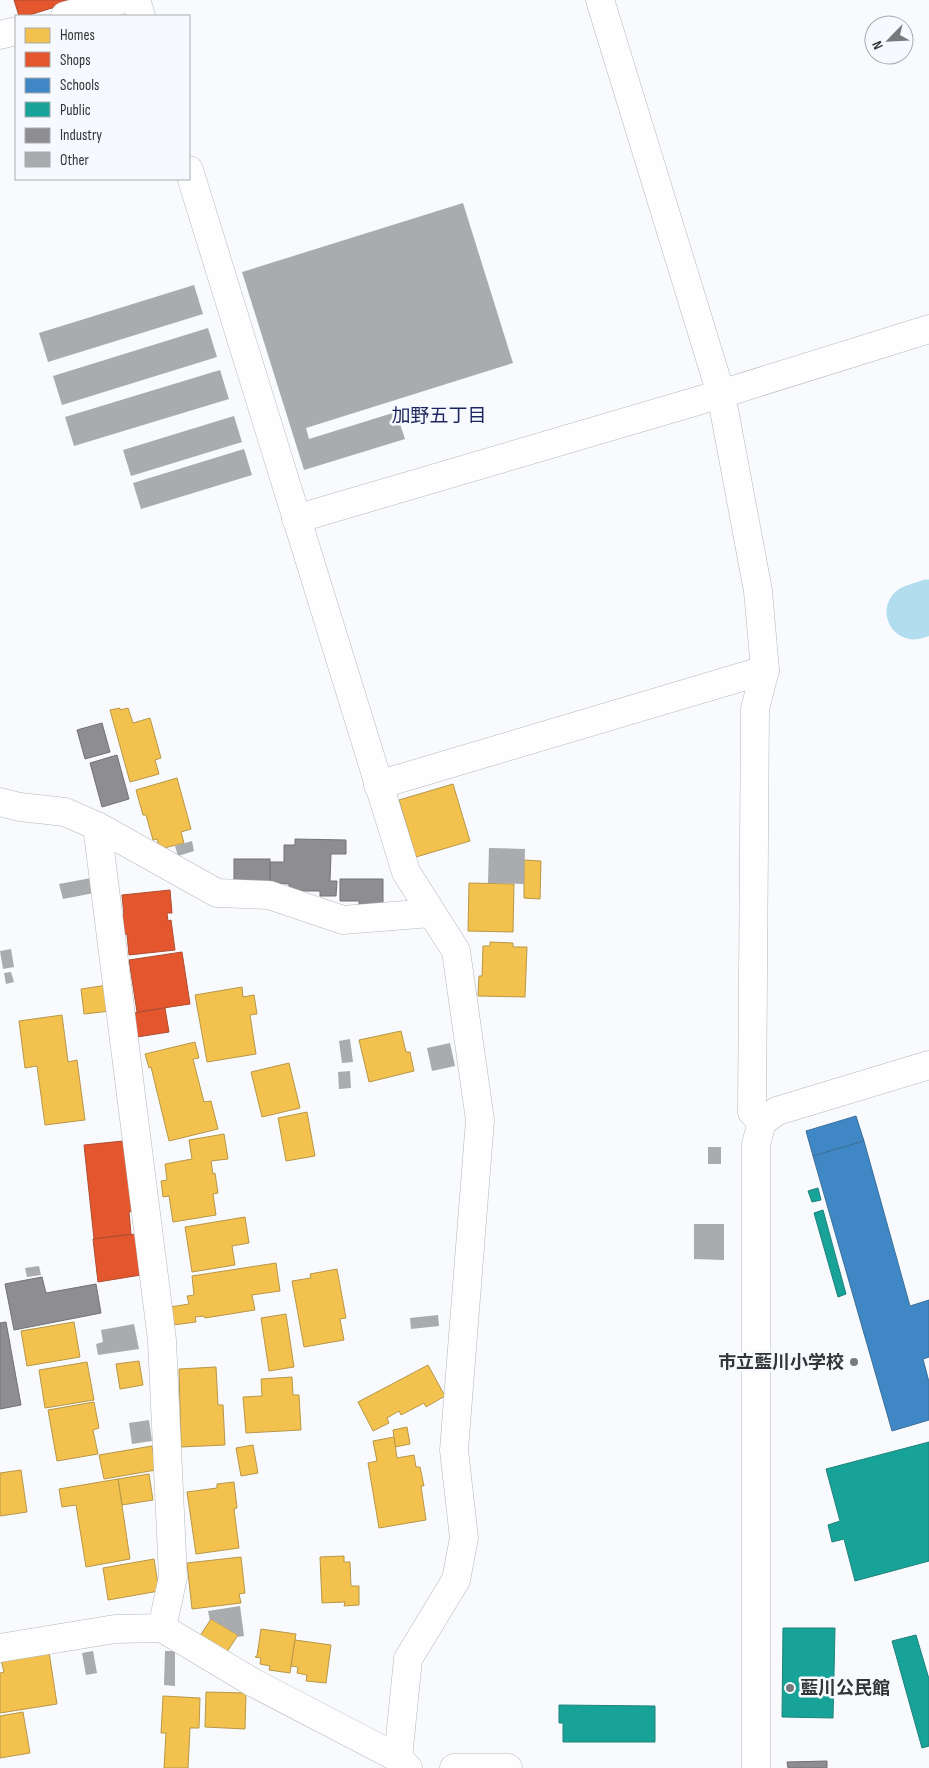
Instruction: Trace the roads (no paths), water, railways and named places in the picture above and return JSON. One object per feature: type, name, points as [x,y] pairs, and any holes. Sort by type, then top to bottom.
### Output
[{"type":"street","points":[[68,15],[120,0]]},
{"type":"street","points":[[136,0],[141,15]]},
{"type":"street","points":[[600,0],[721,394],[758,591],[765,670],[755,709],[752,1112],[762,1122]]},
{"type":"street","points":[[0,35],[15,30]]},
{"type":"street","points":[[0,1648],[115,1629],[162,1628],[252,1682],[403,1763],[408,1659],[456,1580],[464,1538],[454,1450],[480,1120],[456,951],[406,872],[190,173]]},
{"type":"street","points":[[296,520],[721,394],[929,329]]},
{"type":"street","points":[[378,785],[765,670]]},
{"type":"street","points":[[0,802],[20,808],[65,812],[97,826],[217,892],[269,895],[343,920],[431,912]]},
{"type":"street","points":[[97,826],[162,1340],[173,1577],[162,1628]]},
{"type":"street","points":[[756,1768],[756,1144],[762,1122],[777,1111],[929,1065]]},
{"type":"street","points":[[454,1768],[508,1768]]},
{"type":"waterway","points":[[914,612],[929,607]]},
{"type":"place","name":"市立藍川小学校","points":[[854,1362]]},
{"type":"place","name":"藍川公民館","points":[[790,1688]]},
{"type":"district","name":"加野五丁目","points":[[439,415]]}]
